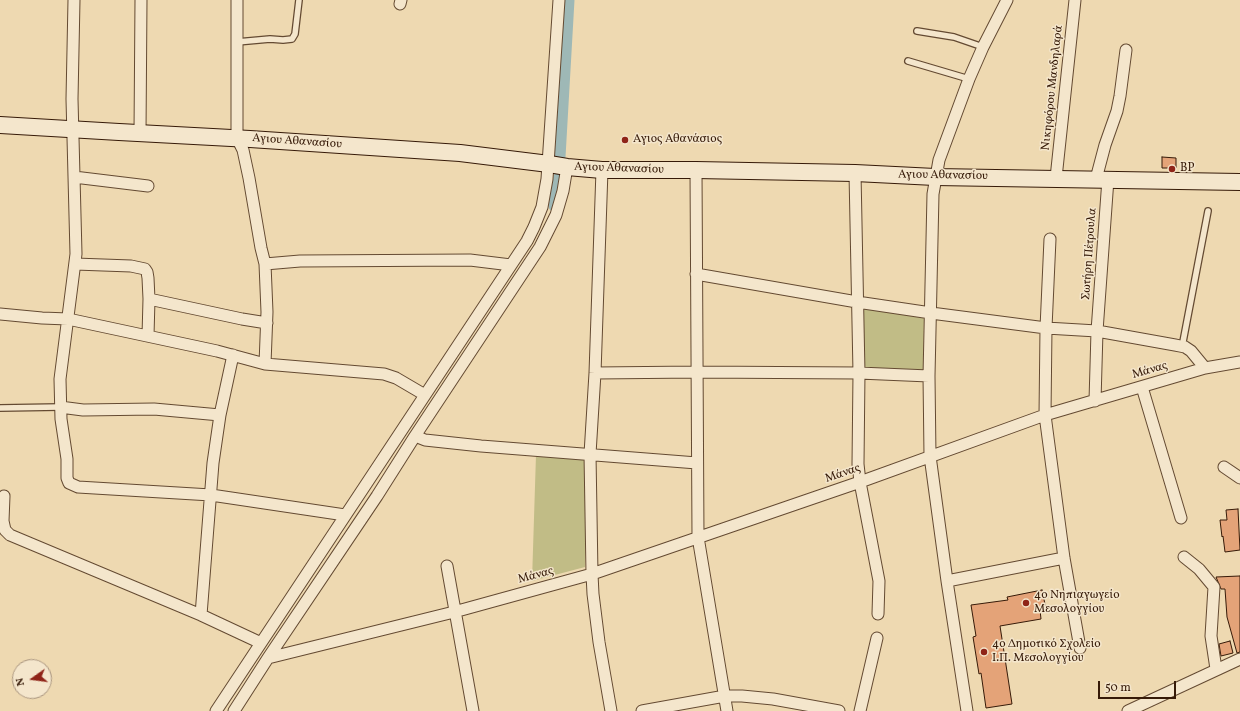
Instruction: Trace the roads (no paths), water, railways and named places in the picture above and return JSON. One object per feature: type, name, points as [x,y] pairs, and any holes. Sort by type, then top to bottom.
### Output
[{"type":"main road","name":"Αγιου Αθανασίου","points":[[0,124],[460,153],[602,170],[696,170],[855,173],[935,177],[1240,182]]},
{"type":"street","points":[[74,0],[72,99],[76,235],[75,264],[60,373],[60,407],[67,459],[67,478],[69,483],[78,487],[211,495],[345,515]]},
{"type":"street","points":[[140,133],[141,0]]},
{"type":"street","points":[[237,0],[238,138],[243,150],[260,248],[265,264],[267,324],[265,364]]},
{"type":"street","points":[[216,711],[511,265],[527,240],[539,217],[545,195],[549,164],[559,0]]},
{"type":"street","points":[[967,711],[930,456],[929,376],[933,194],[935,177],[942,154],[969,79],[983,47],[1007,0]]},
{"type":"street","name":"Νικηφόρου Μανδηλαρά","points":[[1056,178],[1075,0]]},
{"type":"street","name":"Σωτήρη Πέτρουλα","points":[[1095,400],[1102,179],[1105,145],[1117,111],[1126,50]]},
{"type":"street","points":[[234,711],[540,247],[556,214],[567,167]]},
{"type":"street","points":[[602,170],[595,374],[590,454],[593,594],[599,642],[611,711]]},
{"type":"street","points":[[696,170],[698,537],[727,711]]},
{"type":"street","points":[[855,173],[859,373],[858,458],[860,482],[879,581],[878,614]]},
{"type":"street","points":[[74,177],[148,186]]},
{"type":"street","points":[[1050,239],[1046,328],[1045,415],[1064,558],[1080,648]]},
{"type":"street","points":[[265,264],[300,261],[470,260],[511,265]]},
{"type":"street","points":[[75,264],[141,267],[147,272],[149,299],[148,336]]},
{"type":"street","points":[[696,274],[857,302],[931,313],[1046,328],[1097,331],[1182,347],[1191,352],[1204,368]]},
{"type":"street","points":[[149,299],[267,324]]},
{"type":"street","points":[[0,314],[68,319],[233,355],[265,364],[384,374],[396,378],[425,395]]},
{"type":"street","points":[[201,615],[211,495],[220,414],[233,355]]},
{"type":"street","name":"Μάνας","points":[[268,658],[454,612],[592,574],[860,482],[1045,415],[1204,368],[1240,362]]},
{"type":"street","points":[[595,374],[697,372],[859,373],[929,376]]},
{"type":"street","points":[[1142,387],[1181,518]]},
{"type":"street","points":[[60,407],[83,410],[154,409],[220,414]]},
{"type":"street","points":[[415,436],[425,440],[446,442],[697,462]]},
{"type":"street","points":[[1224,467],[1240,478]]},
{"type":"street","points":[[4,496],[3,521],[5,530],[10,535],[201,615],[261,643]]},
{"type":"street","points":[[1184,557],[1199,569],[1214,588],[1211,636],[1216,669]]},
{"type":"street","points":[[947,581],[1064,558]]},
{"type":"street","points":[[447,566],[454,612],[474,711]]},
{"type":"street","points":[[860,711],[877,638]]},
{"type":"street","points":[[1135,710],[1216,669],[1240,659]]},
{"type":"street","points":[[642,711],[725,696],[773,699],[839,711]]},
{"type":"lane","points":[[237,42],[292,39],[295,34],[299,0]]},
{"type":"lane","points":[[917,31],[954,37],[983,47]]},
{"type":"lane","points":[[908,61],[969,79]]},
{"type":"lane","points":[[1182,347],[1208,211]]},
{"type":"lane","points":[[0,408],[60,407]]},
{"type":"waterway","points":[[560,157],[569,0]]},
{"type":"waterway","points":[[554,206],[559,177]]},
{"type":"place","name":"Αγιος Αθανάσιος","points":[[625,140]]},
{"type":"place","name":"BP","points":[[1172,169]]},
{"type":"place","name":"4ο Νηπιαγωγείο Μεσολογγίου","points":[[1026,603]]},
{"type":"place","name":"4ο Δημοτικό Σχολείο Ι.Π. Μεσολογγίου","points":[[984,652]]}]
